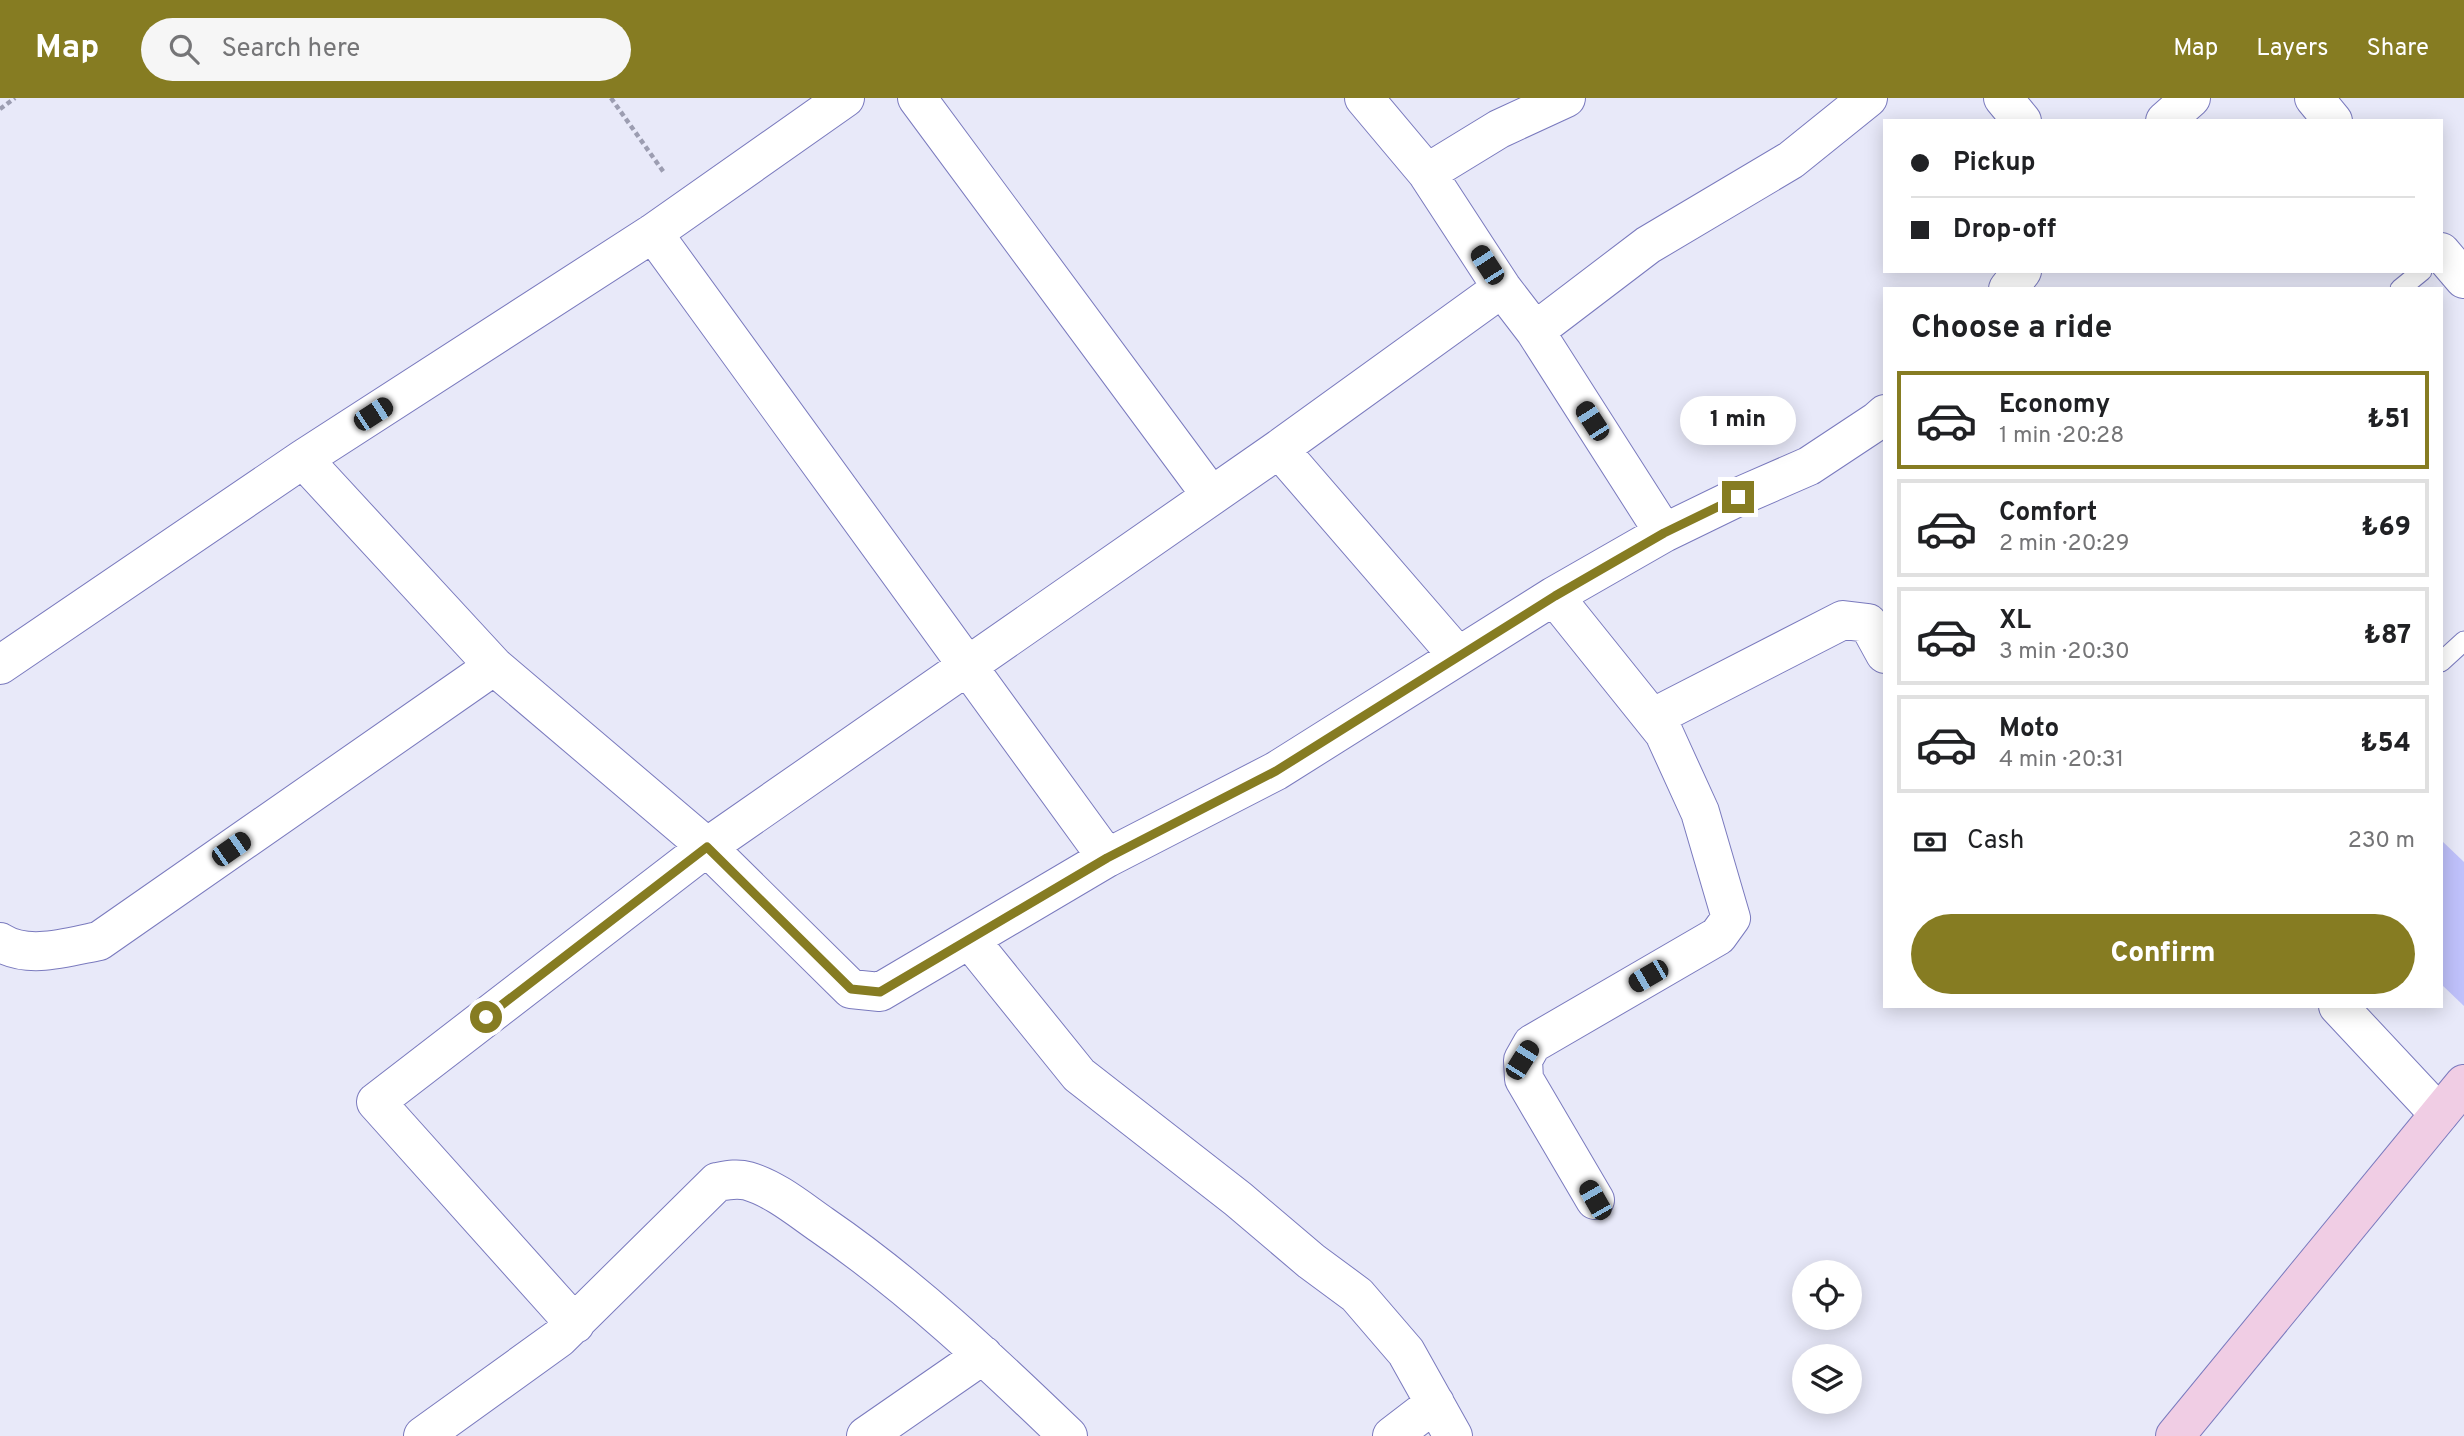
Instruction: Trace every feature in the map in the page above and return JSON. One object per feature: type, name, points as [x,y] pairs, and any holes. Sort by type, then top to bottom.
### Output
[{"type":"main road","points":[[2175,1436],[2464,1084]]},
{"type":"street","points":[[0,664],[303,459],[653,233],[845,98]]},
{"type":"street","points":[[917,98],[1210,494]]},
{"type":"street","points":[[1364,98],[1427,173],[1502,288],[1535,331],[1664,533]]},
{"type":"street","points":[[1427,173],[1499,129],[1566,98]]},
{"type":"street","points":[[1535,331],[1648,245],[1791,160],[1868,98]]},
{"type":"street","points":[[2003,98],[2020,119]]},
{"type":"street","points":[[2167,119],[2191,98]]},
{"type":"street","points":[[2315,98],[2331,119]]},
{"type":"street","points":[[653,233],[1107,858]]},
{"type":"street","points":[[2010,287],[2020,273]]},
{"type":"street","points":[[575,1324],[376,1102],[707,847],[1210,494],[1279,449],[1502,288]]},
{"type":"street","points":[[303,459],[494,666],[707,847],[851,989],[880,992],[1107,858],[1276,771],[1555,596],[1664,533],[1809,466],[1883,416]]},
{"type":"street","points":[[1279,449],[1458,656]]},
{"type":"street","points":[[1555,596],[1664,733],[1700,812],[1731,918],[1718,936],[1532,1045],[1522,1060],[1524,1079],[1595,1200]]},
{"type":"street","points":[[1652,718],[1843,620],[1868,623],[1883,650]]},
{"type":"street","points":[[0,942],[10,949],[36,951],[99,941],[494,666]]},
{"type":"street","points":[[970,940],[1079,1075],[1238,1199],[1311,1261],[1357,1294],[1406,1352],[1453,1436]]},
{"type":"street","points":[[2339,1008],[2439,1114]]},
{"type":"street","points":[[423,1436],[559,1338],[717,1182],[736,1179],[751,1182],[784,1199],[871,1259],[983,1355],[1068,1436]]},
{"type":"street","points":[[866,1436],[983,1355]]},
{"type":"street","points":[[1392,1436],[1435,1403]]},
{"type":"lane","points":[[2403,287],[2432,273]]},
{"type":"lane","points":[[2443,660],[2464,641]]},
{"type":"path","points":[[0,109],[15,98]]},
{"type":"path","points":[[611,98],[689,208]]},
{"type":"building","points":[[2443,842],[2464,862],[2464,1006],[2443,986]]},
{"type":"route","points":[[486,1017],[707,847],[851,989],[880,992],[1107,858],[1276,771],[1555,596],[1664,533],[1738,497]]}]
